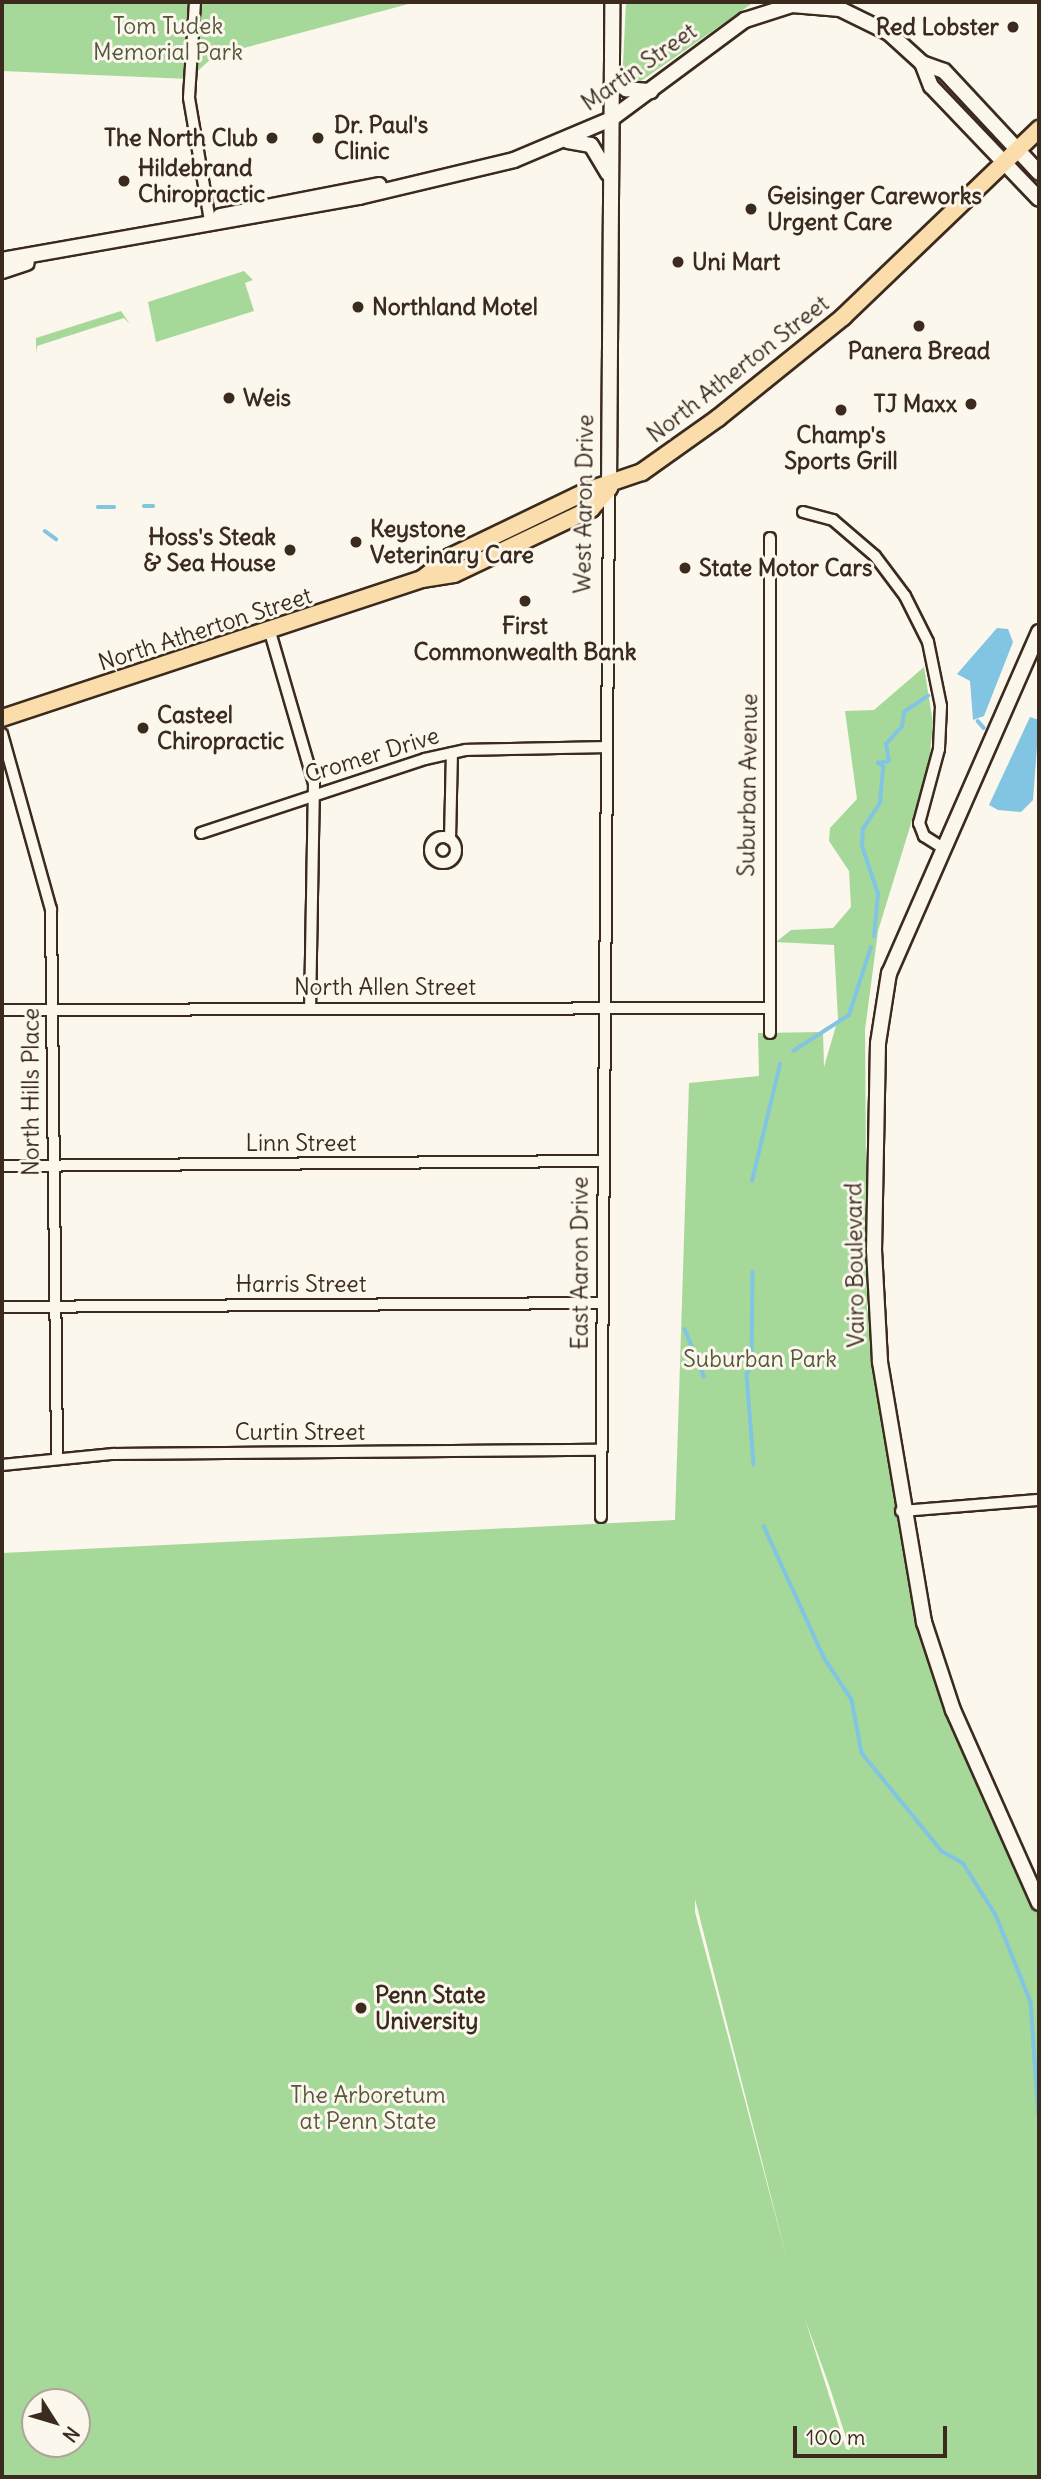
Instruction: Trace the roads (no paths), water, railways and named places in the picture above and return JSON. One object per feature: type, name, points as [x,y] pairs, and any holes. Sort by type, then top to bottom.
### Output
[{"type":"main road","name":"North Atherton Street","points":[[2,718],[270,632],[422,579],[454,574],[535,538],[591,509],[609,488],[642,472],[777,374],[1039,129]]},
{"type":"street","points":[[195,2],[189,98],[210,221]]},
{"type":"street","name":"West Aaron Drive","points":[[603,1008],[612,2]]},
{"type":"street","name":"Martin Street","points":[[2,260],[210,221],[359,187],[406,184],[498,165],[560,143],[611,118],[655,89],[745,20],[792,5],[859,16],[922,62],[944,71],[1018,150]]},
{"type":"street","name":"Martin Street","points":[[922,62],[931,86],[1004,163]]},
{"type":"street","points":[[611,67],[626,89],[655,89]]},
{"type":"street","points":[[560,143],[591,145],[611,182]]},
{"type":"street","points":[[1018,150],[1039,173]]},
{"type":"street","points":[[1004,163],[1039,199]]},
{"type":"street","name":"Martin Street","points":[[2,271],[57,249]]},
{"type":"street","points":[[803,512],[833,520],[875,556],[905,596],[928,642],[941,706],[939,749],[919,823],[924,836],[943,848]]},
{"type":"street","name":"Suburban Avenue","points":[[770,538],[770,1033]]},
{"type":"street","points":[[270,632],[309,752],[314,794],[310,1009]]},
{"type":"street","name":"Vairo Boulevard","points":[[1039,632],[889,973],[878,1043],[874,1290],[901,1511],[924,1622],[953,1710],[1039,1903]]},
{"type":"street","name":"North Hills Place","points":[[2,734],[48,887],[57,1457]]},
{"type":"street","name":"Cromer Drive","points":[[201,833],[314,794],[452,753],[604,747]]},
{"type":"street","points":[[450,839],[452,753]]},
{"type":"street","name":"East Aaron Drive","points":[[601,1517],[603,1008]]},
{"type":"street","name":"North Allen Street","points":[[2,1010],[768,1008]]},
{"type":"street","name":"Linn Street","points":[[2,1166],[601,1161]]},
{"type":"street","name":"Harris Street","points":[[2,1307],[600,1303]]},
{"type":"street","name":"Curtin Street","points":[[2,1465],[37,1464],[57,1457],[600,1450]]},
{"type":"street","points":[[901,1511],[1039,1500]]},
{"type":"water","points":[[997,628],[1008,629],[1013,642],[984,716],[973,720],[970,681],[957,674]]},
{"type":"water","points":[[1030,717],[1039,720],[1033,800],[1021,812],[998,810],[989,805]]},
{"type":"waterway","points":[[144,506],[153,506]]},
{"type":"waterway","points":[[98,507],[114,507]]},
{"type":"waterway","points":[[45,531],[56,539]]},
{"type":"waterway","points":[[874,937],[878,894],[862,846],[863,829],[880,803],[883,767],[878,763],[889,761],[886,744],[902,727],[904,712],[928,696]]},
{"type":"waterway","points":[[978,721],[984,728]]},
{"type":"waterway","points":[[793,1051],[849,1015],[871,947]]},
{"type":"waterway","points":[[752,1181],[780,1064]]},
{"type":"waterway","points":[[753,1272],[752,1366],[747,1374],[754,1465]]},
{"type":"waterway","points":[[685,1329],[704,1376]]},
{"type":"waterway","points":[[764,1526],[825,1659],[852,1700],[862,1753],[942,1851],[963,1863],[996,1915],[1031,2002],[1039,2115]]},
{"type":"place","name":"Red Lobster","points":[[1013,27]]},
{"type":"place","name":"The North Club","points":[[272,138]]},
{"type":"place","name":"Dr. Paul's Clinic","points":[[318,138]]},
{"type":"place","name":"Hildebrand Chiropractic","points":[[124,181]]},
{"type":"place","name":"Geisinger Careworks Urgent Care","points":[[751,209]]},
{"type":"place","name":"Uni Mart","points":[[678,262]]},
{"type":"place","name":"Northland Motel","points":[[358,307]]},
{"type":"place","name":"Panera Bread","points":[[919,326]]},
{"type":"place","name":"Weis","points":[[229,398]]},
{"type":"place","name":"TJ Maxx","points":[[971,404]]},
{"type":"place","name":"Champ's Sports Grill","points":[[841,410]]},
{"type":"place","name":"Keystone Veterinary Care","points":[[356,542]]},
{"type":"place","name":"Hoss's Steak & Sea House","points":[[290,550]]},
{"type":"place","name":"State Motor Cars","points":[[685,568]]},
{"type":"place","name":"First Commonwealth Bank","points":[[525,601]]},
{"type":"place","name":"Casteel Chiropractic","points":[[143,728]]},
{"type":"place","name":"Penn State University","points":[[361,2008]]},
{"type":"park label","name":"Tom Tudek Memorial Park","points":[[168,39]]},
{"type":"park label","name":"Suburban Park","points":[[760,1359]]},
{"type":"park label","name":"The Arboretum at Penn State","points":[[368,2108]]}]
